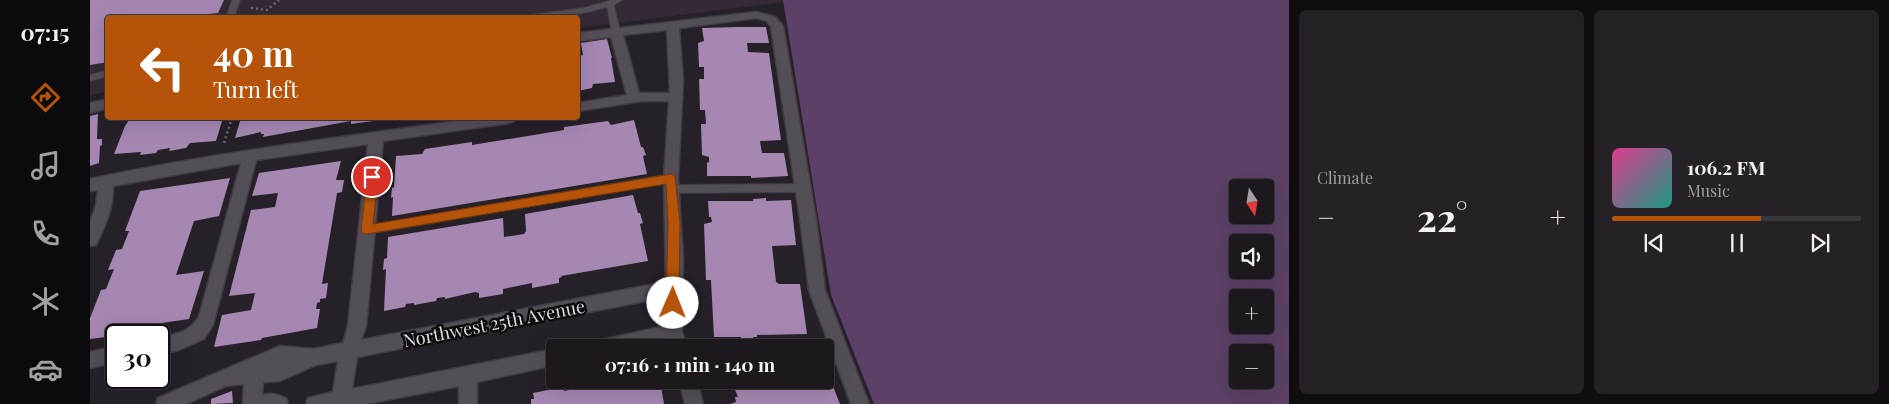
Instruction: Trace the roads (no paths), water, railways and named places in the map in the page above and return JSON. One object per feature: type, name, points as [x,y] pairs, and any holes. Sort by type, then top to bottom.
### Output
[{"type":"street","points":[[580,37],[756,15],[771,18],[777,26],[817,290],[860,404]]},
{"type":"street","points":[[673,25],[677,78],[671,184],[674,223],[673,288],[676,339]]},
{"type":"street","points":[[616,32],[634,98]]},
{"type":"street","points":[[580,107],[634,98],[676,97]]},
{"type":"street","points":[[90,108],[105,104]]},
{"type":"street","points":[[90,240],[106,198],[97,183],[250,156],[496,120]]},
{"type":"street","points":[[341,399],[349,351],[357,326],[376,138]]},
{"type":"street","points":[[170,344],[179,342],[198,333],[207,320],[250,156]]},
{"type":"street","name":"Northwest 25th Avenue","points":[[223,378],[280,372],[315,357],[673,288]]},
{"type":"street","name":"Northwest 25th Avenue","points":[[165,404],[280,354],[315,357]]},
{"type":"street","points":[[90,360],[105,357]]},
{"type":"street","points":[[315,404],[546,360]]},
{"type":"street","points":[[252,404],[254,374]]},
{"type":"street","points":[[468,376],[468,404]]},
{"type":"street","points":[[690,389],[694,404]]},
{"type":"street","points":[[262,404],[271,402],[279,404]]},
{"type":"lane","points":[[231,15],[236,0]]},
{"type":"lane","points":[[542,15],[610,5],[618,0]]},
{"type":"lane","points":[[610,5],[616,32]]},
{"type":"lane","points":[[90,78],[105,74]]},
{"type":"lane","points":[[367,230],[671,184],[803,188]]}]
